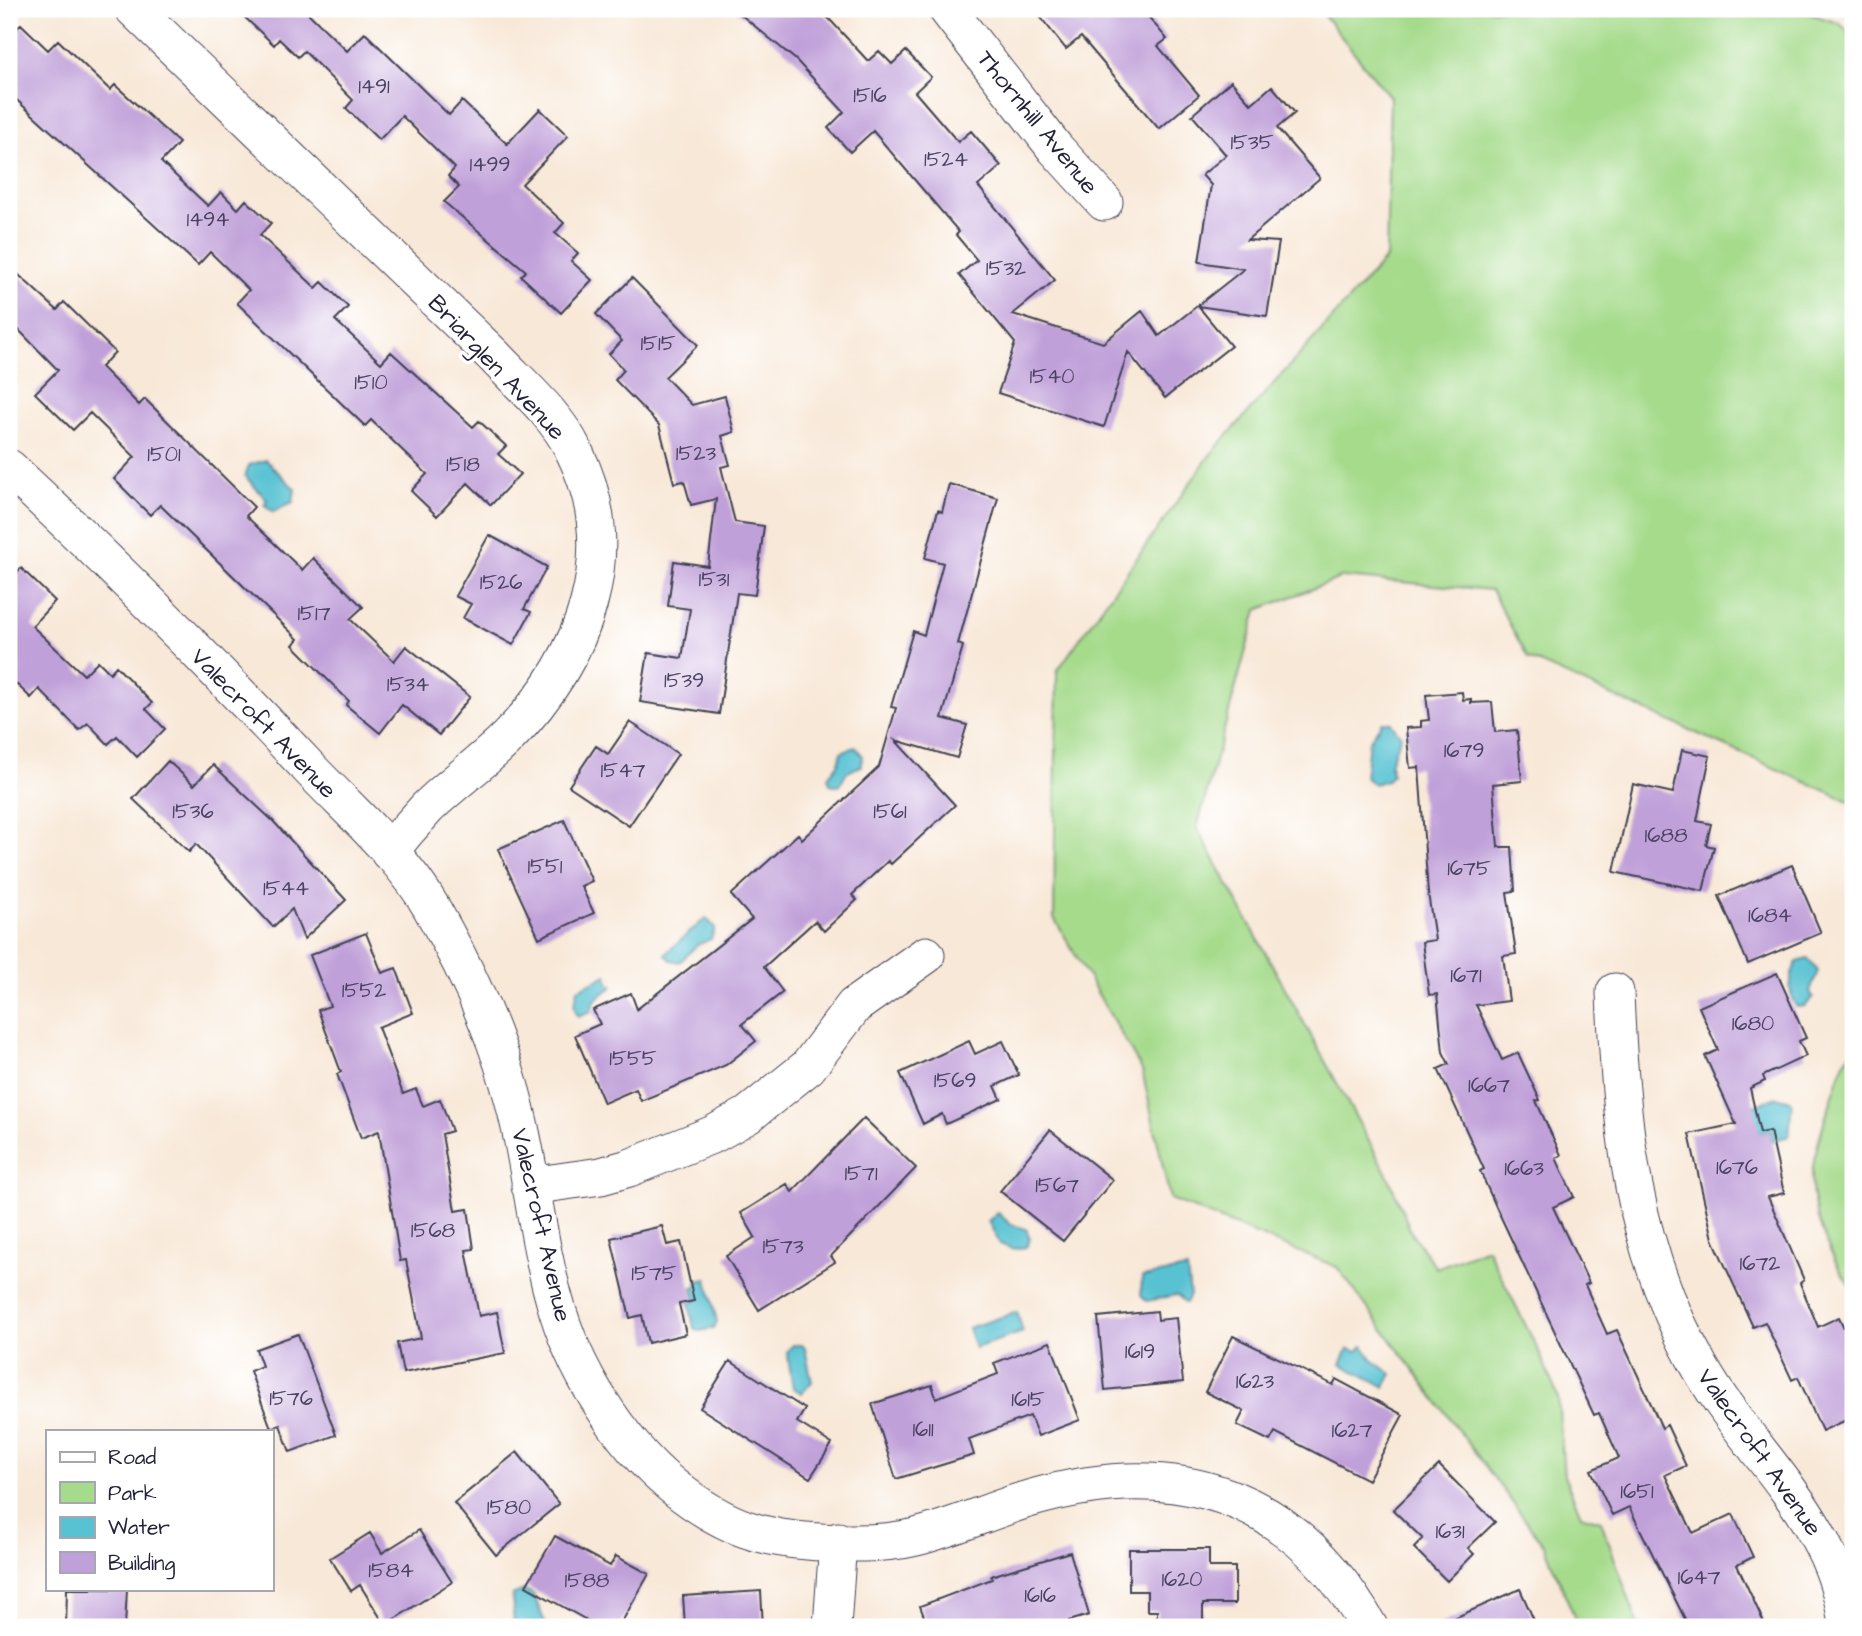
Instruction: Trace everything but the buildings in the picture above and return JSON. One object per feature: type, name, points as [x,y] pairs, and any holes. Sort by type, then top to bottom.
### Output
[{"type":"street","name":"Briarglen Avenue","points":[[134,9],[503,366],[551,417],[572,447],[586,480],[596,538],[595,579],[577,642],[557,676],[508,737],[428,807],[389,852]]},
{"type":"street","name":"Thornhill Avenue","points":[[947,9],[1055,148],[1104,202]]},
{"type":"street","name":"Valecroft Avenue","points":[[9,468],[272,728],[389,852],[429,902],[492,1030],[510,1087],[558,1314],[593,1388],[646,1461],[681,1493],[710,1512],[754,1532],[838,1541],[914,1537],[1033,1497],[1087,1485],[1127,1479],[1181,1484],[1227,1497],[1262,1513],[1298,1536],[1329,1566],[1369,1627]]},
{"type":"street","points":[[530,1186],[601,1176],[714,1135],[748,1115],[808,1067],[854,1006],[926,955]]},
{"type":"street","name":"Valecroft Avenue","points":[[1615,992],[1617,1068],[1632,1188],[1661,1289],[1699,1367],[1726,1411],[1824,1543],[1838,1577],[1847,1627]]},
{"type":"street","points":[[832,1627],[838,1541]]},
{"type":"green space","points":[[1319,9],[1794,9],[1839,23],[1853,36],[1853,803],[1528,658],[1491,590],[1343,577],[1257,610],[1197,828],[1388,1176],[1411,1232],[1436,1268],[1487,1248],[1540,1354],[1558,1397],[1564,1476],[1581,1515],[1601,1521],[1639,1627],[1579,1627],[1544,1545],[1337,1267],[1170,1199],[1142,1070],[1054,918],[1057,671],[1210,455],[1386,258],[1390,97]]},
{"type":"green space","points":[[1853,1050],[1853,1291],[1824,1236],[1812,1191],[1812,1176],[1816,1150],[1830,1104],[1844,1062]]},
{"type":"water","points":[[266,460],[295,489],[293,502],[273,512],[264,504],[267,500],[245,476],[249,465]]},
{"type":"water","points":[[1382,722],[1390,722],[1401,736],[1390,763],[1392,775],[1388,780],[1374,784],[1365,777],[1369,741]]},
{"type":"water","points":[[855,747],[863,756],[861,766],[847,772],[839,786],[830,784],[828,777],[838,764],[841,752]]},
{"type":"water","points":[[706,918],[715,928],[711,939],[697,945],[680,962],[671,960],[665,954]]},
{"type":"water","points":[[1808,959],[1818,971],[1810,991],[1813,998],[1805,1006],[1797,1007],[1791,991],[1793,973],[1797,962]]},
{"type":"water","points":[[607,975],[608,983],[613,986],[596,999],[590,1012],[578,1016],[574,1007],[578,989]]},
{"type":"water","points":[[1776,1097],[1792,1101],[1789,1136],[1772,1141],[1770,1131],[1760,1133],[1749,1108]]},
{"type":"water","points":[[998,1213],[1010,1224],[1026,1229],[1030,1239],[1026,1247],[1012,1249],[1000,1244],[988,1221]]},
{"type":"water","points":[[1187,1269],[1190,1295],[1186,1303],[1177,1295],[1147,1301],[1141,1295],[1142,1277]]},
{"type":"water","points":[[707,1279],[717,1322],[714,1328],[700,1331],[694,1328],[689,1303],[696,1301],[693,1287],[698,1286],[697,1281]]},
{"type":"water","points":[[1017,1312],[1023,1332],[975,1348],[968,1328]]},
{"type":"water","points":[[793,1345],[802,1345],[805,1348],[812,1382],[802,1393],[793,1388],[787,1351]]},
{"type":"water","points":[[1363,1346],[1374,1361],[1392,1374],[1385,1387],[1341,1364],[1348,1349],[1358,1351]]},
{"type":"water","points":[[524,1590],[533,1594],[547,1627],[514,1626],[512,1595]]}]
